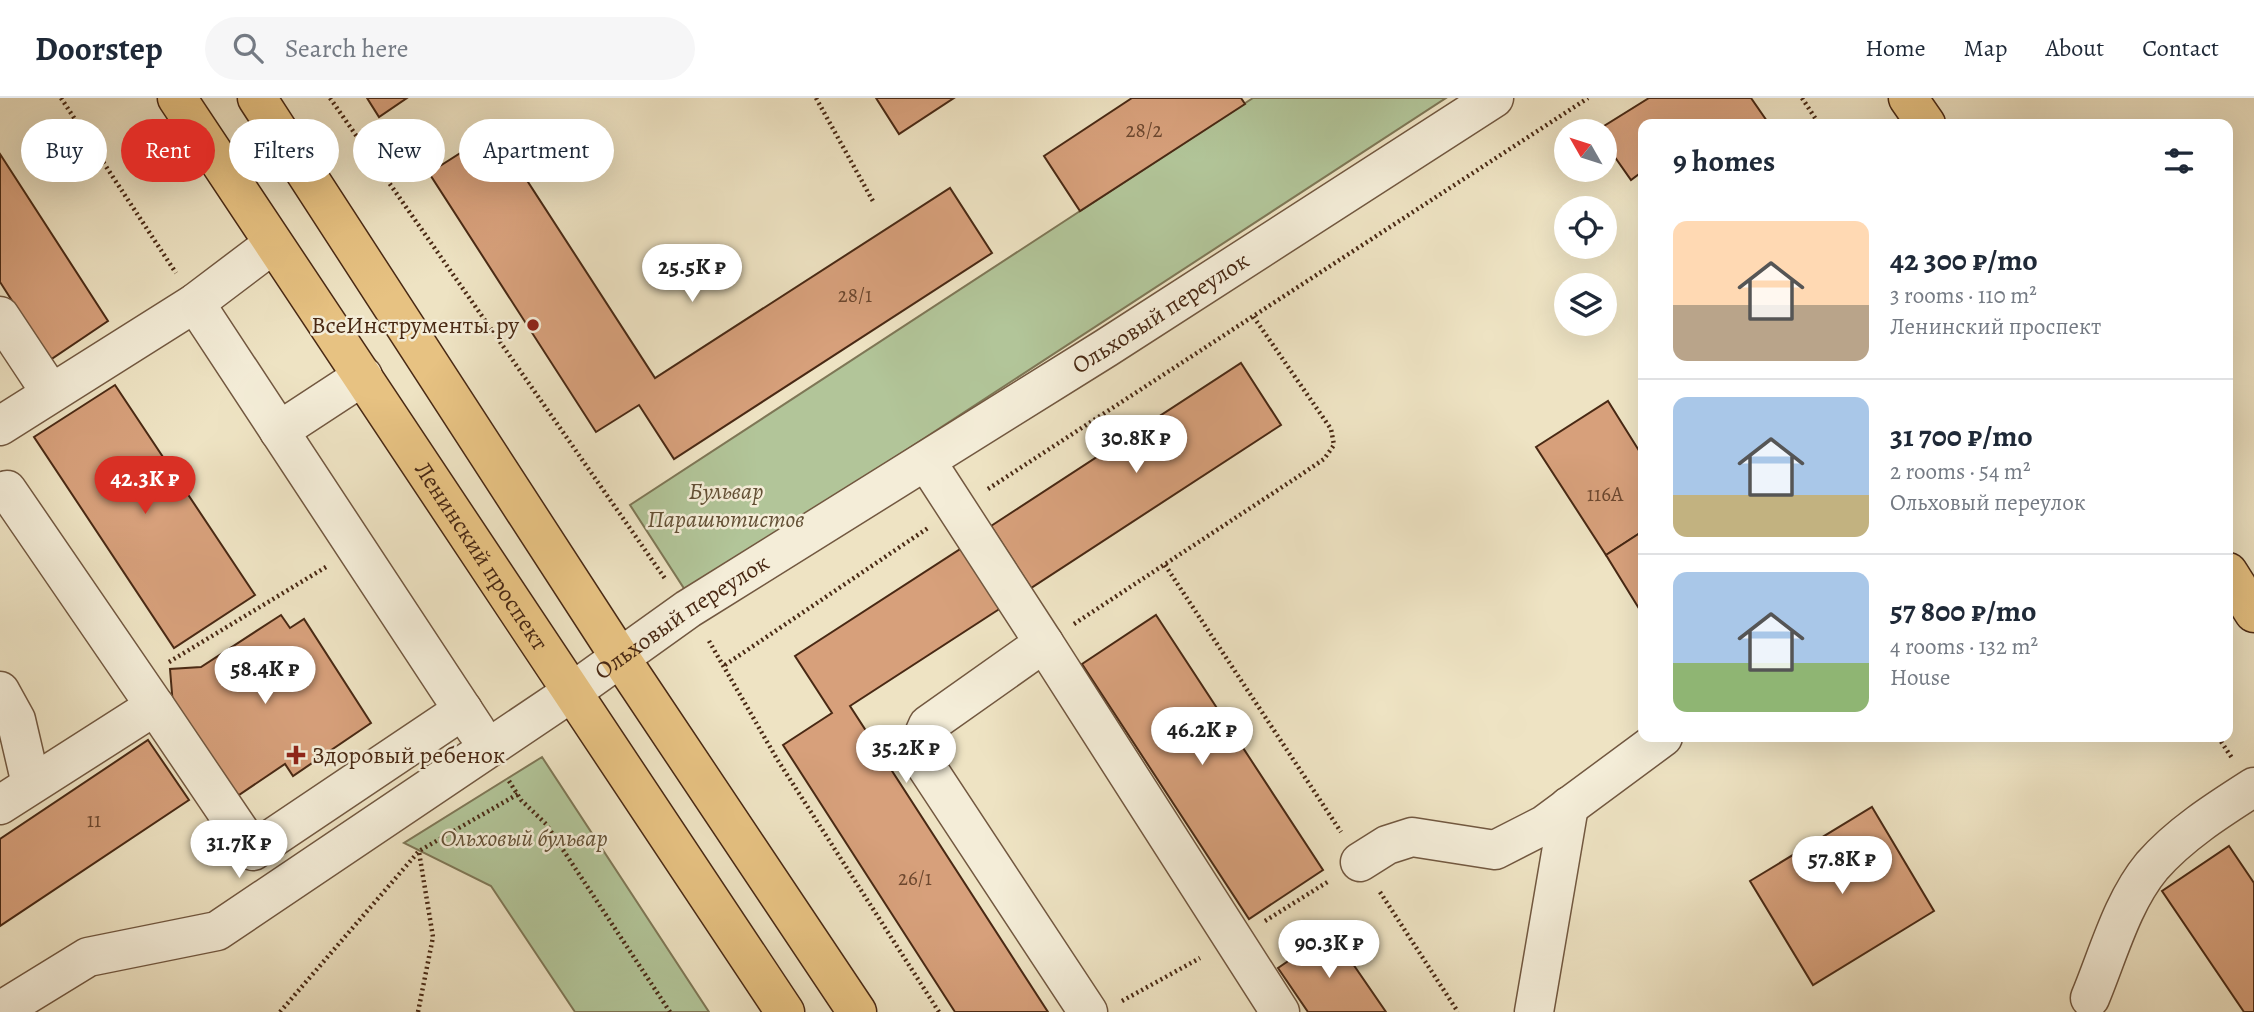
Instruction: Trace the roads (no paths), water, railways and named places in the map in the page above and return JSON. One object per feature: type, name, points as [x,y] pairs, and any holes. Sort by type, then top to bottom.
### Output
[{"type":"main road","name":"Ленинский проспект","points":[[177,98],[785,1012]]},
{"type":"main road","points":[[257,98],[619,656],[857,1012]]},
{"type":"main road","points":[[1908,98],[1923,119]]},
{"type":"main road","points":[[2233,580],[2254,613]]},
{"type":"street","name":"Ольховый переулок","points":[[0,1011],[88,957],[216,931],[572,692],[688,609],[926,461],[1494,98]]},
{"type":"street","points":[[0,426],[195,303],[273,244]]},
{"type":"street","points":[[195,303],[487,747]]},
{"type":"street","points":[[0,316],[51,393]]},
{"type":"street","points":[[279,430],[363,376]]},
{"type":"street","points":[[926,461],[1280,1012]]},
{"type":"street","points":[[7,491],[253,851],[463,710]]},
{"type":"street","points":[[1044,643],[928,725],[920,743],[922,760],[1100,1009]]},
{"type":"street","points":[[0,691],[16,720],[15,795]]},
{"type":"street","points":[[15,795],[144,691]]},
{"type":"street","points":[[1360,862],[1387,845],[1412,837],[1495,850],[1544,825],[1656,742]]},
{"type":"street","points":[[2090,998],[2126,911],[2151,867],[2190,830],[2254,787]]},
{"type":"street","points":[[1534,1012],[1569,806]]},
{"type":"place","name":"ВсеИнструменты.ру","points":[[533,325]]},
{"type":"place","name":"Здоровый ребенок","points":[[296,755]]},
{"type":"park label","name":"Бульвар Парашютистов","points":[[726,505]]},
{"type":"park label","name":"Ольховый бульвар","points":[[524,838]]}]
